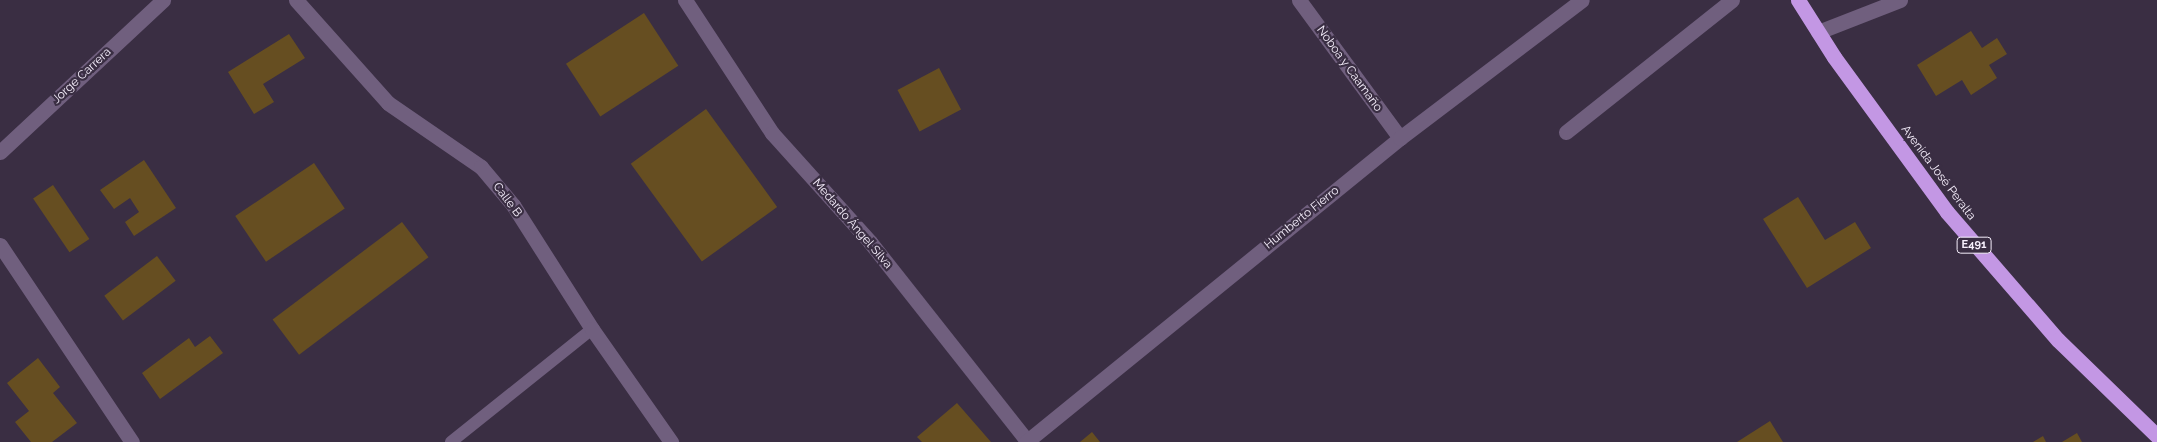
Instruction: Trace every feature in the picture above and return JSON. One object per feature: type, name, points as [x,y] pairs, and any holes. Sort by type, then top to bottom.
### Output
[{"type":"highway","name":"Avenida José Peralta","points":[[1798,0],[1818,32],[1946,212],[2058,340],[2157,436]]},
{"type":"street","name":"Jorge Carrera","points":[[0,152],[163,0]]},
{"type":"street","name":"Calle B","points":[[296,0],[388,103],[481,167],[513,205],[592,329],[671,442]]},
{"type":"street","name":"Medardo Ángel Silva","points":[[685,0],[772,133],[870,242],[1027,442]]},
{"type":"street","name":"Noboa y Caamaño","points":[[1299,0],[1400,138]]},
{"type":"street","name":"Humberto Fierro","points":[[1027,442],[1400,138],[1582,0]]},
{"type":"street","points":[[1566,132],[1732,0]]},
{"type":"street","points":[[1818,32],[1900,0]]},
{"type":"street","points":[[0,246],[132,442]]},
{"type":"lane","points":[[451,442],[592,329]]},
{"type":"building","points":[[644,13],[678,66],[600,116],[566,64]]},
{"type":"building","points":[[1971,31],[1982,48],[1997,38],[2007,54],[1989,65],[1997,78],[1971,95],[1962,80],[1936,96],[1917,65]]},
{"type":"building","points":[[289,34],[305,58],[263,84],[274,102],[254,114],[228,72]]},
{"type":"building","points":[[939,68],[961,109],[920,132],[898,90]]},
{"type":"building","points":[[706,109],[777,207],[702,262],[631,164]]},
{"type":"building","points":[[144,160],[176,208],[134,236],[125,222],[139,212],[130,198],[114,209],[100,190]]},
{"type":"building","points":[[314,163],[345,209],[266,262],[235,216]]},
{"type":"building","points":[[53,185],[89,239],[69,252],[33,198]]},
{"type":"building","points":[[1798,197],[1825,240],[1855,222],[1871,248],[1807,288],[1763,219]]},
{"type":"building","points":[[402,222],[428,257],[299,355],[273,319]]},
{"type":"building","points":[[157,256],[176,281],[123,320],[104,296]]},
{"type":"building","points":[[210,336],[223,353],[160,399],[142,373],[189,338],[195,347]]},
{"type":"building","points":[[38,358],[60,387],[53,393],[77,423],[52,442],[31,442],[15,422],[29,411],[7,383]]},
{"type":"building","points":[[957,403],[991,442],[922,442],[917,437]]},
{"type":"building","points":[[1770,421],[1783,442],[1737,442]]},
{"type":"building","points":[[1092,432],[1100,442],[1080,442]]},
{"type":"building","points":[[2077,433],[2082,442],[2062,442]]},
{"type":"building","points":[[2043,436],[2046,442],[2033,442]]}]
